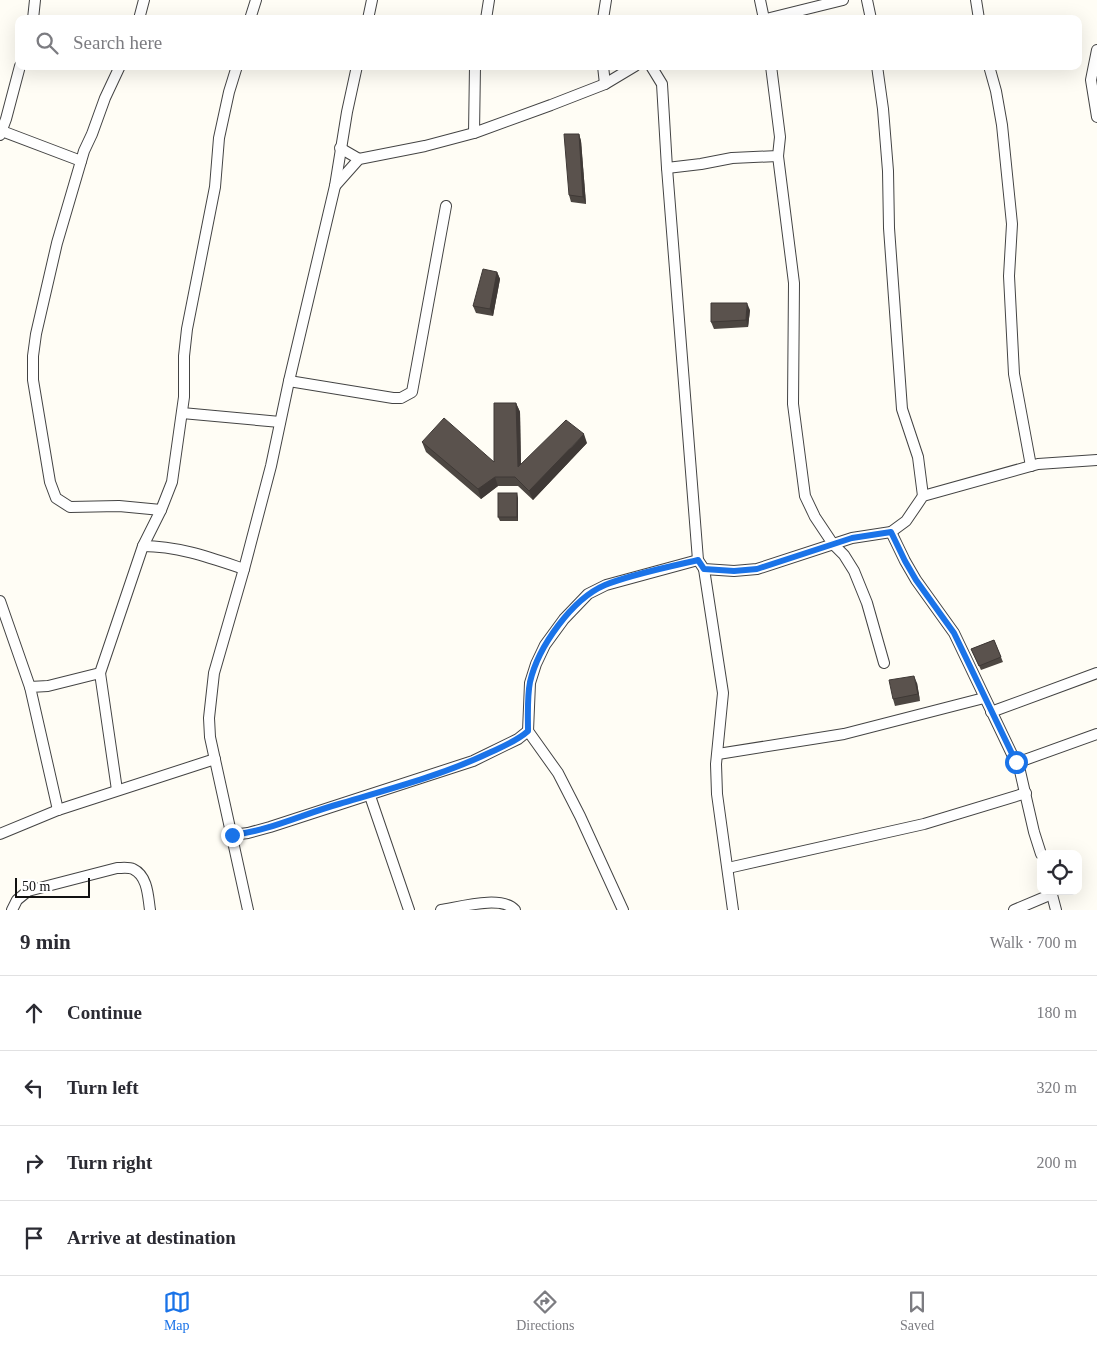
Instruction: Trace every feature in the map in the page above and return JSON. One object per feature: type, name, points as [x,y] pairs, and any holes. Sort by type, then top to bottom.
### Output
[{"type":"street","points":[[33,15],[35,0]]},
{"type":"street","points":[[140,15],[144,0]]},
{"type":"street","points":[[251,15],[256,0]]},
{"type":"street","points":[[369,15],[372,0]]},
{"type":"street","points":[[487,15],[489,0]]},
{"type":"street","points":[[604,15],[606,0]]},
{"type":"street","points":[[760,0],[764,15]]},
{"type":"street","points":[[781,15],[843,0]]},
{"type":"street","points":[[867,0],[870,15]]},
{"type":"street","points":[[976,0],[978,15]]},
{"type":"street","points":[[1097,50],[1091,80],[1094,88],[1097,117]]},
{"type":"street","points":[[19,70],[1,133],[81,162]]},
{"type":"street","points":[[118,70],[105,98],[81,162],[44,294],[32,356],[33,380],[50,482],[56,498],[61,503],[70,507],[119,506],[161,510]]},
{"type":"street","points":[[117,790],[100,673],[142,546],[161,510],[172,482],[184,397],[184,356],[187,329],[214,187],[218,138],[236,70]]},
{"type":"street","points":[[248,910],[215,759],[209,718],[214,673],[271,466],[335,186],[340,148],[356,70]]},
{"type":"street","points":[[474,132],[475,70]]},
{"type":"street","points":[[603,70],[605,84]]},
{"type":"street","points":[[335,186],[359,159],[425,146],[474,132],[551,106],[605,84],[628,70]]},
{"type":"street","points":[[653,70],[662,84],[698,560],[704,569],[723,692],[716,764],[717,794],[733,910]]},
{"type":"street","points":[[772,70],[780,137],[778,156],[794,282],[793,404],[802,482],[807,502],[815,517],[833,544],[847,560],[860,587],[867,603],[884,663]]},
{"type":"street","points":[[878,70],[888,171],[889,228],[902,409],[918,457],[923,496]]},
{"type":"street","points":[[990,70],[1002,125],[1012,224],[1009,276],[1014,374],[1031,466]]},
{"type":"street","points":[[340,148],[359,159]]},
{"type":"street","points":[[667,168],[732,158],[778,156]]},
{"type":"street","points":[[289,381],[393,398],[401,398],[412,392],[446,206]]},
{"type":"street","points":[[182,413],[280,422]]},
{"type":"street","points":[[704,569],[734,571],[757,569],[852,538],[891,532],[906,521],[923,496],[1044,463],[1097,460]]},
{"type":"street","points":[[891,532],[901,555],[916,580],[954,633],[1016,762],[1026,793],[1040,850]]},
{"type":"street","points":[[142,546],[156,546],[196,554],[244,569]]},
{"type":"street","points":[[623,910],[558,773],[528,731],[530,683],[545,645],[564,618],[588,594],[606,585],[698,560]]},
{"type":"street","points":[[0,601],[30,687],[58,810]]},
{"type":"street","points":[[30,687],[53,685],[100,673]]},
{"type":"street","points":[[991,712],[1097,673]]},
{"type":"street","points":[[718,754],[844,734],[984,698]]},
{"type":"street","points":[[232,835],[270,827],[338,804],[370,796],[472,761],[518,739],[528,731]]},
{"type":"street","points":[[1016,762],[1097,734]]},
{"type":"street","points":[[0,834],[58,810],[215,759]]},
{"type":"street","points":[[728,868],[924,824],[1026,793]]},
{"type":"street","points":[[370,796],[409,910]]},
{"type":"street","points":[[12,910],[17,900],[28,891],[117,868],[132,868],[140,874],[146,886],[150,910]]},
{"type":"street","points":[[1014,910],[1047,895]]},
{"type":"street","points":[[1052,895],[1056,910]]},
{"type":"street","points":[[441,910],[484,903],[504,903],[515,910]]},
{"type":"building","points":[[564,134],[579,134],[583,197],[569,195]]},
{"type":"building","points":[[483,269],[497,272],[490,309],[473,306]]},
{"type":"building","points":[[711,303],[747,303],[746,320],[711,322]]},
{"type":"building","points":[[494,403],[516,403],[518,467],[566,420],[584,434],[529,491],[515,477],[495,477],[478,489],[422,442],[444,418],[494,462]]},
{"type":"building","points":[[498,493],[517,493],[517,517],[498,517]]},
{"type":"building","points":[[994,640],[1001,657],[979,666],[971,649]]},
{"type":"building","points":[[914,676],[918,694],[893,699],[889,680]]},
{"type":"route","points":[[232,835],[270,827],[338,804],[370,796],[472,761],[518,739],[528,731],[530,683],[545,645],[564,618],[588,594],[606,585],[698,560],[704,569],[744,571],[757,569],[852,538],[891,532],[916,580],[954,633],[1016,762]]}]
